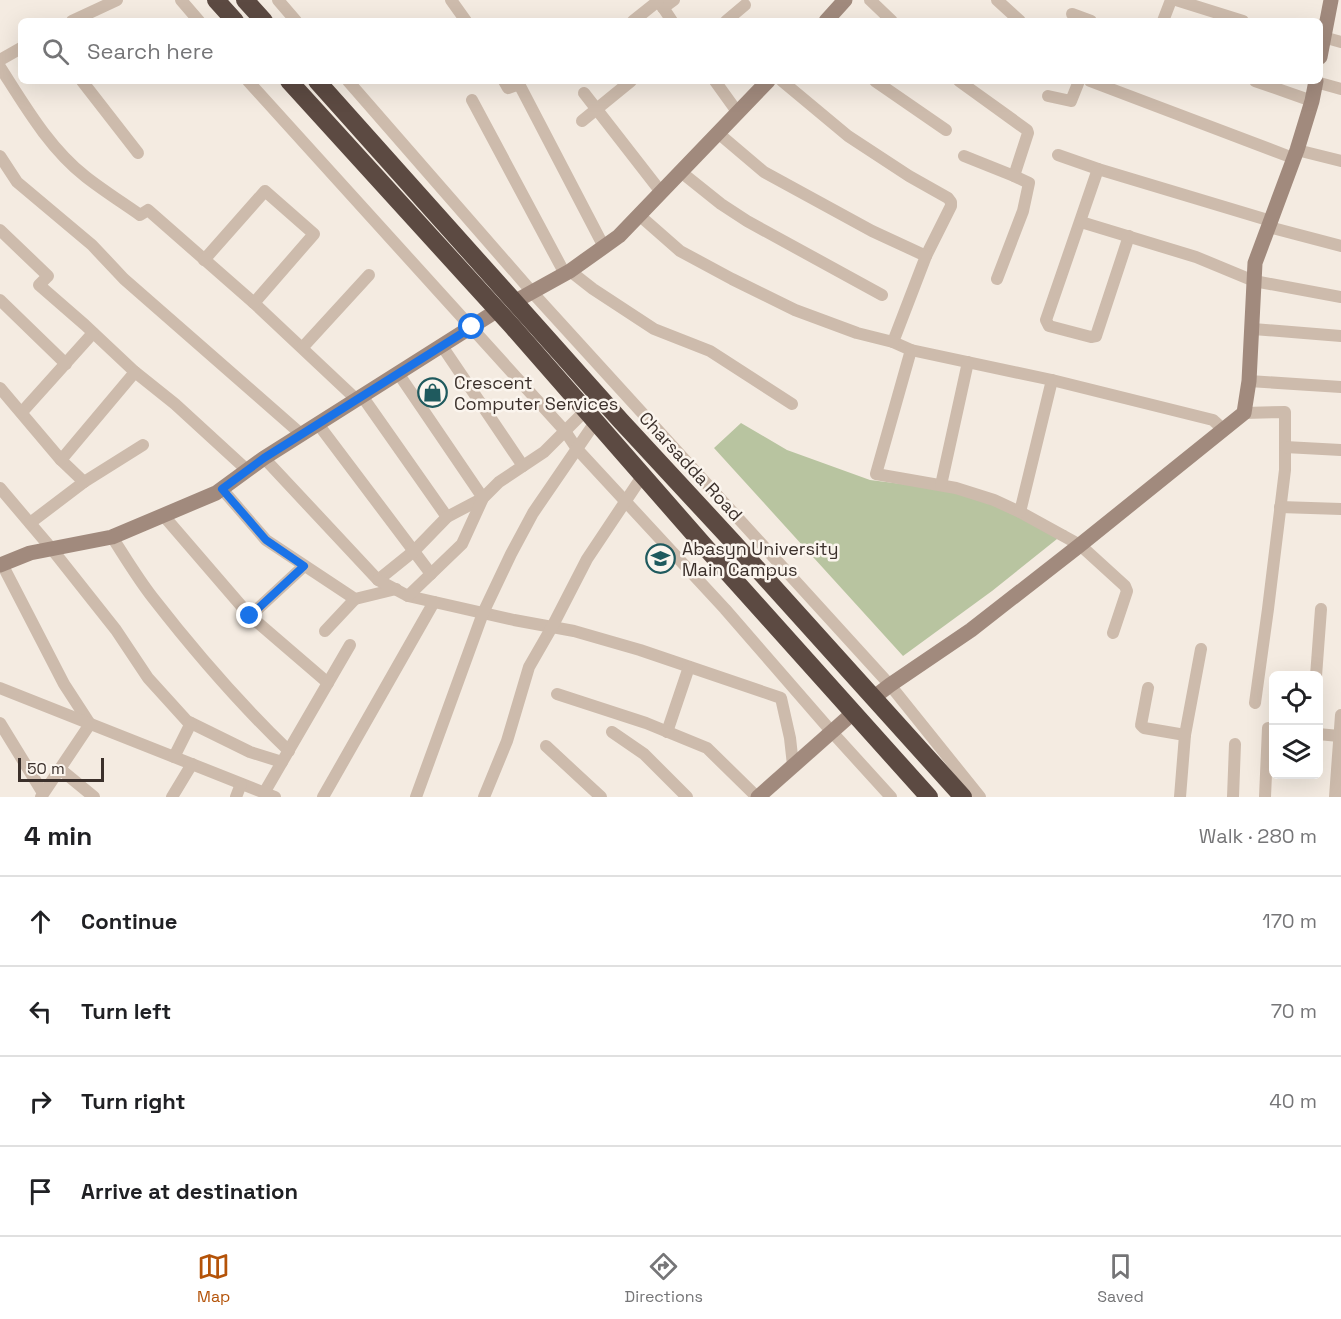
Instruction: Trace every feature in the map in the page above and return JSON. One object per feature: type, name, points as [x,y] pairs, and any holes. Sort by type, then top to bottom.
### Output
[{"type":"highway","points":[[216,0],[232,18]]},
{"type":"highway","points":[[245,0],[261,18]]},
{"type":"highway","points":[[292,84],[498,310],[745,592],[929,797]]},
{"type":"highway","name":"Charsadda Road","points":[[320,84],[963,797]]},
{"type":"highway","points":[[745,592],[764,576]]},
{"type":"street","points":[[78,18],[117,0]]},
{"type":"street","points":[[181,0],[196,18]]},
{"type":"street","points":[[278,0],[293,18]]},
{"type":"street","points":[[452,0],[463,18]]},
{"type":"street","points":[[638,18],[660,3],[674,0]]},
{"type":"street","points":[[829,18],[845,0]]},
{"type":"street","points":[[870,0],[889,18]]},
{"type":"street","points":[[997,0],[1017,18]]},
{"type":"street","points":[[1164,18],[1171,0]]},
{"type":"street","points":[[1176,0],[1233,18]]},
{"type":"street","points":[[1323,37],[1331,0]]},
{"type":"street","points":[[660,3],[670,18]]},
{"type":"street","points":[[730,18],[745,5]]},
{"type":"street","points":[[1072,14],[1083,18]]},
{"type":"street","points":[[1323,46],[1341,42]]},
{"type":"street","points":[[0,60],[18,50]]},
{"type":"street","points":[[0,67],[39,128],[85,177],[140,215],[148,210],[359,397],[447,517]]},
{"type":"street","points":[[84,84],[138,153]]},
{"type":"street","points":[[251,84],[472,327],[565,431],[576,449],[725,609],[891,797]]},
{"type":"street","points":[[351,84],[532,292],[890,685],[980,797]]},
{"type":"street","points":[[506,84],[508,88],[519,84],[604,247]]},
{"type":"street","points":[[582,121],[627,84]]},
{"type":"street","points":[[717,84],[738,113]]},
{"type":"street","points":[[514,302],[567,273],[619,236],[765,84]]},
{"type":"street","points":[[786,84],[848,136],[951,202],[926,256],[893,342]]},
{"type":"street","points":[[879,84],[946,130]]},
{"type":"street","points":[[963,84],[1027,130],[1014,176]]},
{"type":"street","points":[[1048,96],[1071,101],[1078,84]]},
{"type":"street","points":[[1098,84],[1295,154],[1341,161]]},
{"type":"street","points":[[1263,84],[1312,101]]},
{"type":"street","points":[[873,698],[971,630],[1244,412],[1250,381],[1255,263],[1295,154],[1316,84]]},
{"type":"street","points":[[1323,84],[1341,89]]},
{"type":"street","points":[[584,93],[661,192]]},
{"type":"street","points":[[472,100],[567,273],[654,329],[710,351],[792,404]]},
{"type":"street","points":[[718,133],[764,172],[872,231],[926,256]]},
{"type":"street","points":[[1058,155],[1341,246]]},
{"type":"street","points":[[0,156],[17,182],[92,245],[124,279],[301,434]]},
{"type":"street","points":[[964,156],[1028,182],[1029,185],[1023,211],[997,279]]},
{"type":"street","points":[[1098,169],[1046,320],[1048,326],[1091,337],[1096,336],[1129,236]]},
{"type":"street","points":[[681,172],[747,221],[882,295]]},
{"type":"street","points":[[204,260],[265,191],[314,234],[254,303]]},
{"type":"street","points":[[639,215],[680,251],[795,310],[857,333],[893,342],[911,350],[1052,380],[1213,420],[1224,430]]},
{"type":"street","points":[[1081,222],[1196,257],[1254,280],[1341,297]]},
{"type":"street","points":[[0,230],[48,276],[39,285],[247,470]]},
{"type":"street","points":[[303,347],[369,275]]},
{"type":"street","points":[[0,300],[66,364]]},
{"type":"street","points":[[90,724],[64,684],[1,564],[30,553],[112,537],[216,493],[264,458],[498,310]]},
{"type":"street","points":[[1253,329],[1341,336]]},
{"type":"street","points":[[22,412],[93,333]]},
{"type":"street","points":[[442,346],[523,466]]},
{"type":"street","points":[[911,350],[876,474],[956,488],[994,500],[1080,545],[1125,586],[1127,591],[1113,633]]},
{"type":"street","points":[[941,485],[968,362]]},
{"type":"street","points":[[62,460],[135,372]]},
{"type":"street","points":[[398,373],[483,498]]},
{"type":"street","points":[[1020,512],[1052,380]]},
{"type":"street","points":[[1250,381],[1341,387]]},
{"type":"street","points":[[0,388],[84,482]]},
{"type":"street","points":[[1244,412],[1285,412],[1285,470],[1255,703]]},
{"type":"street","points":[[378,580],[414,551],[447,517],[483,498],[499,482],[544,452],[565,431],[591,416]]},
{"type":"street","points":[[416,797],[483,613],[533,513],[576,449],[591,416]]},
{"type":"street","points":[[318,424],[431,574]]},
{"type":"street","points":[[30,523],[84,482],[143,445]]},
{"type":"street","points":[[1285,447],[1341,450]]},
{"type":"street","points":[[264,458],[378,580],[408,596],[574,631],[640,650],[781,698],[790,738],[793,765]]},
{"type":"street","points":[[484,797],[507,741],[529,667],[587,559],[643,475]]},
{"type":"street","points":[[0,488],[116,630],[148,678],[187,721],[250,752],[282,762]]},
{"type":"street","points":[[222,489],[266,540],[355,599]]},
{"type":"street","points":[[408,596],[462,544],[483,498]]},
{"type":"street","points":[[1280,507],[1341,509]]},
{"type":"street","points":[[163,515],[250,616],[328,683]]},
{"type":"street","points":[[112,537],[159,606],[261,724],[289,751]]},
{"type":"street","points":[[250,616],[304,566]]},
{"type":"street","points":[[325,631],[355,599],[396,590]]},
{"type":"street","points":[[323,797],[434,602]]},
{"type":"street","points":[[1316,671],[1321,609]]},
{"type":"street","points":[[0,688],[269,795],[282,762],[350,645]]},
{"type":"street","points":[[1180,797],[1185,735],[1201,649]]},
{"type":"street","points":[[667,732],[689,667]]},
{"type":"street","points":[[1148,688],[1141,725],[1144,728],[1185,735]]},
{"type":"street","points":[[557,694],[646,723],[707,748],[758,797],[853,713]]},
{"type":"street","points":[[1335,797],[1341,715]]},
{"type":"street","points":[[0,723],[42,795],[90,724]]},
{"type":"street","points":[[174,757],[191,723]]},
{"type":"street","points":[[1265,797],[1269,728]]},
{"type":"street","points":[[612,732],[644,754],[687,797]]},
{"type":"street","points":[[1323,734],[1339,736]]},
{"type":"street","points":[[1233,797],[1235,744]]},
{"type":"street","points":[[546,746],[601,797]]},
{"type":"street","points":[[172,797],[192,764]]},
{"type":"street","points":[[60,769],[94,797]]},
{"type":"street","points":[[236,797],[241,784]]},
{"type":"green space","points":[[741,423],[787,450],[870,480],[958,491],[1067,531],[992,591],[903,656],[714,448]]},
{"type":"place","name":"Crescent Computer Services","points":[[433,392]]},
{"type":"place","name":"Abasyn University Main Campus","points":[[661,558]]},
{"type":"route","points":[[250,616],[304,566],[266,540],[222,489],[264,458],[472,327]]}]
